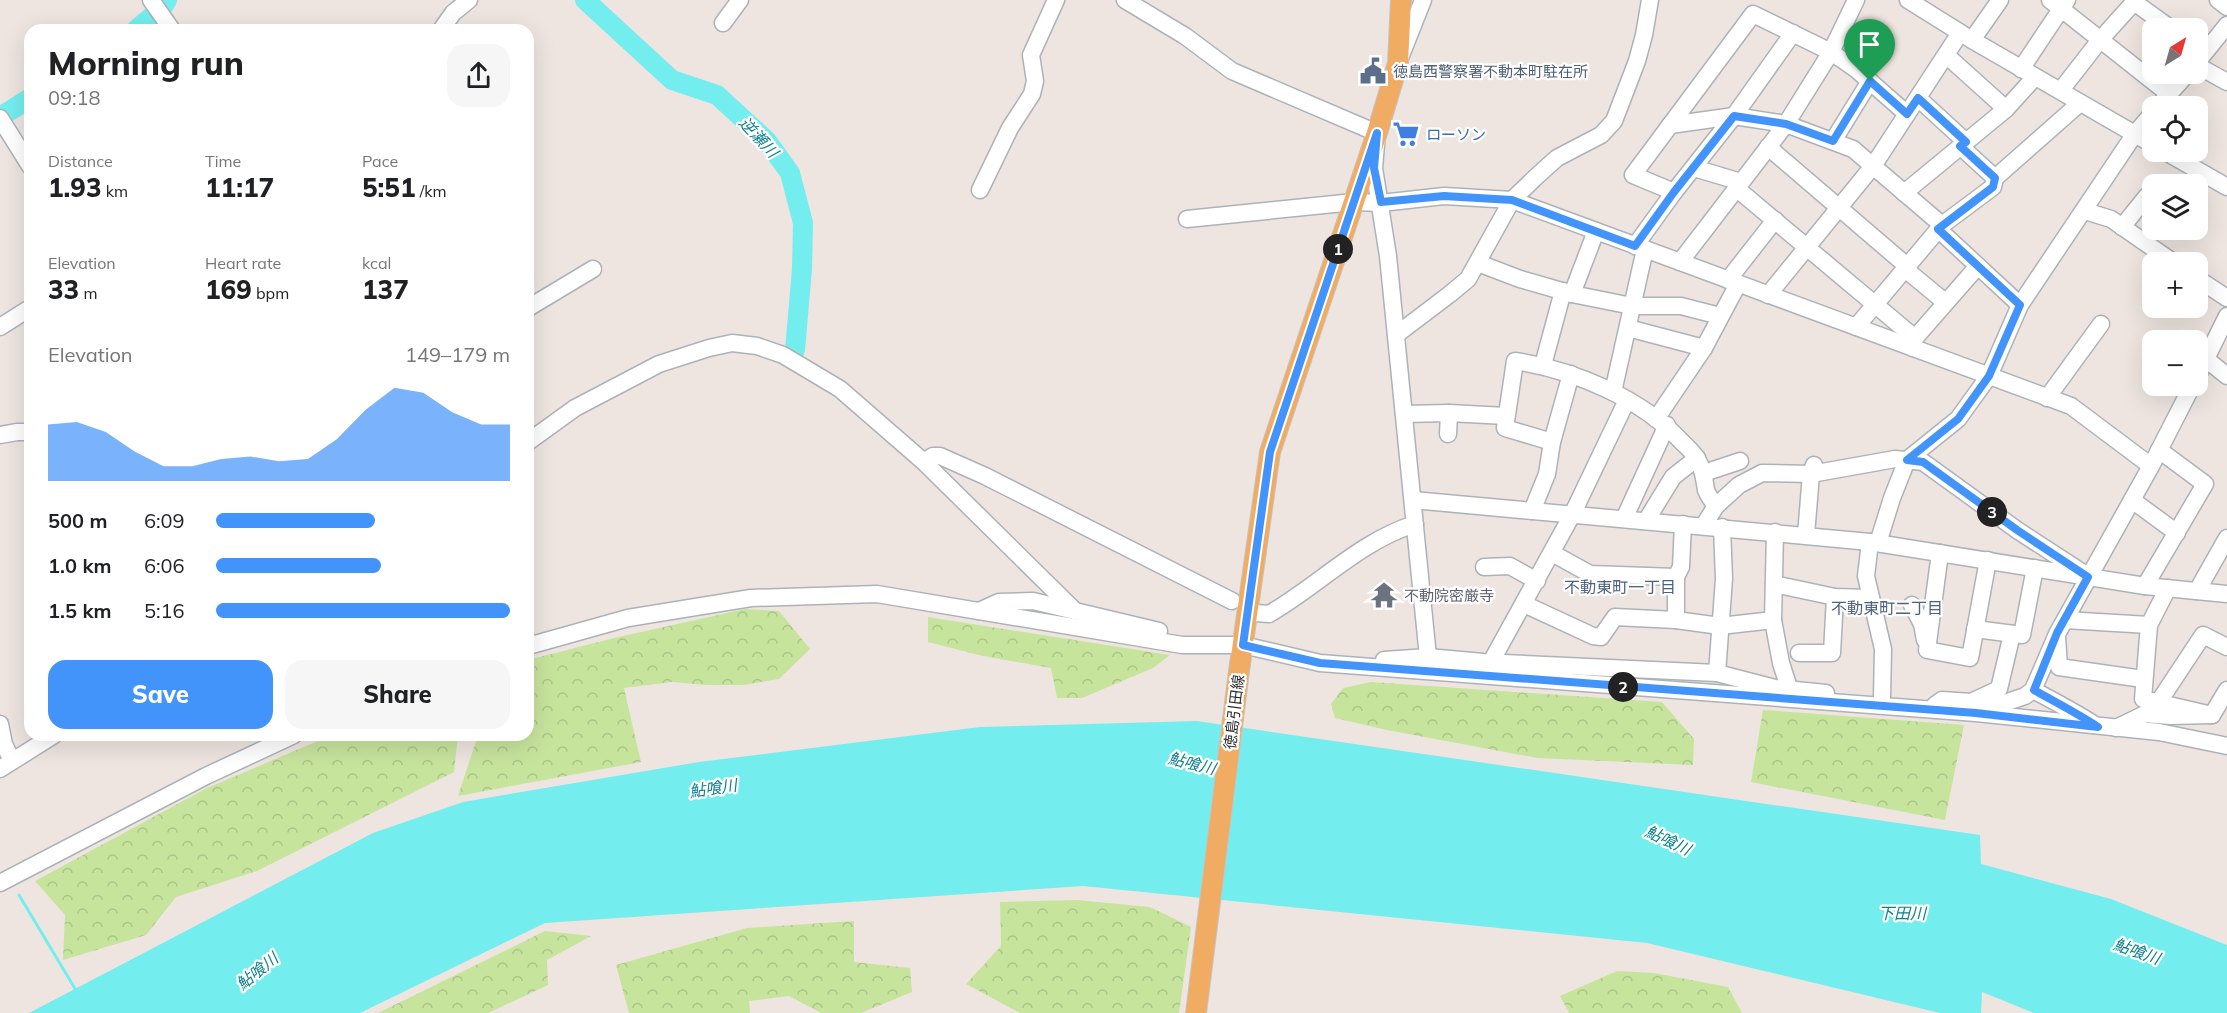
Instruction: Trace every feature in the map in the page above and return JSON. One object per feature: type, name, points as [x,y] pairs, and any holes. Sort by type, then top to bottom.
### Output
[{"type":"main road","name":"徳島引田線","points":[[1196,1013],[1239,671],[1270,452],[1377,133],[1398,63],[1401,0]]},
{"type":"street","points":[[445,24],[453,13],[469,0]]},
{"type":"street","points":[[723,23],[740,0]]},
{"type":"street","points":[[980,190],[1010,128],[1032,94],[1035,81],[1031,56],[1056,0]]},
{"type":"street","points":[[1125,0],[1185,36],[1232,71],[1377,133],[1374,168],[1381,202],[1396,335],[1428,657]]},
{"type":"street","points":[[1398,63],[1423,0]]},
{"type":"street","points":[[1396,335],[1468,279],[1512,200],[1557,158],[1594,140],[1614,121],[1637,61],[1650,0]]},
{"type":"street","points":[[1680,262],[1786,124],[1831,52],[1856,0]]},
{"type":"street","points":[[1908,0],[1966,37],[2142,139]]},
{"type":"street","points":[[1768,295],[1873,166],[1946,55],[2000,0]]},
{"type":"street","points":[[2218,0],[2227,7]]},
{"type":"street","points":[[2061,90],[2100,40],[2135,1],[2157,18]]},
{"type":"street","points":[[1904,193],[2006,109],[2028,73],[2059,3],[2160,96]]},
{"type":"street","points":[[156,7],[168,24]]},
{"type":"street","points":[[1674,192],[1633,175],[1753,14],[1831,52],[1857,70],[1907,114]]},
{"type":"street","points":[[2208,47],[2227,25]]},
{"type":"street","points":[[1491,662],[1572,514],[1620,396],[1640,248],[1674,192],[1734,116],[1793,33]]},
{"type":"street","points":[[1946,55],[2006,109]]},
{"type":"street","points":[[2208,66],[2227,82]]},
{"type":"street","points":[[1833,141],[1870,81]]},
{"type":"street","points":[[2168,96],[2178,84]]},
{"type":"street","points":[[1918,98],[1995,178]]},
{"type":"street","points":[[1856,327],[1940,227],[1993,187],[1995,178],[2080,103]]},
{"type":"street","points":[[1670,125],[1734,116],[1786,124],[1853,149],[1904,193],[2020,305]]},
{"type":"street","points":[[1,120],[24,156]]},
{"type":"street","points":[[1882,697],[1883,649],[1866,576],[1874,542],[1907,460],[1958,419],[1989,376],[2020,305],[2142,126]]},
{"type":"street","points":[[1768,147],[1946,302]]},
{"type":"street","points":[[2183,162],[2227,187]]},
{"type":"street","points":[[1694,168],[1738,185],[1775,220],[1874,304],[1914,343]]},
{"type":"street","points":[[1187,219],[1354,202],[1444,196],[1512,200],[1856,327],[1914,343],[1989,376],[2071,406],[2151,466]]},
{"type":"street","points":[[2122,227],[2142,203]]},
{"type":"street","points":[[2085,210],[2111,219],[2159,252]]},
{"type":"street","points":[[1624,519],[1661,422],[1704,348],[1733,282],[1775,220]]},
{"type":"street","points":[[1543,365],[1568,293],[1596,231]]},
{"type":"street","points":[[1478,263],[1520,279],[1568,293],[1632,306],[1681,306],[1720,316]]},
{"type":"street","points":[[1914,343],[1978,266]]},
{"type":"street","points":[[534,304],[593,269]]},
{"type":"street","points":[[2208,286],[2227,298]]},
{"type":"street","points":[[0,327],[24,312]]},
{"type":"street","points":[[2208,354],[2227,316]]},
{"type":"street","points":[[2047,398],[2101,324]]},
{"type":"street","points":[[1628,328],[1704,348]]},
{"type":"street","points":[[534,438],[575,408],[659,364],[709,348],[732,344],[756,346],[783,355],[840,389],[924,462],[1075,611]]},
{"type":"street","points":[[2208,360],[2227,376]]},
{"type":"street","points":[[1552,442],[1505,428],[1515,361],[1543,365],[1571,374],[1620,396],[1661,422],[1700,465],[1707,492],[1716,506]]},
{"type":"street","points":[[1532,511],[1547,474],[1552,442],[1571,374]]},
{"type":"street","points":[[1976,713],[2025,696],[2034,690],[2061,627],[2151,466],[2187,396]]},
{"type":"street","points":[[1404,414],[1449,413],[1506,416]]},
{"type":"street","points":[[1448,434],[1449,413]]},
{"type":"street","points":[[0,435],[24,433]]},
{"type":"street","points":[[2145,586],[2205,484],[2159,450]]},
{"type":"street","points":[[924,462],[933,456],[940,456],[985,476],[1232,601]]},
{"type":"street","points":[[1704,525],[1716,506],[1739,484],[1762,473],[1895,459],[1923,462],[2017,530],[2088,577]]},
{"type":"street","points":[[1646,520],[1673,477],[1700,465],[1740,461]]},
{"type":"street","points":[[1806,535],[1813,469]]},
{"type":"street","points":[[1413,500],[1874,542],[2145,586],[2227,594]]},
{"type":"street","points":[[2132,500],[2177,533]]},
{"type":"street","points":[[1256,613],[1269,614],[1362,550],[1396,530],[1415,524]]},
{"type":"street","points":[[1676,620],[1676,577],[1681,567],[1683,524]]},
{"type":"street","points":[[1718,673],[1724,579],[1722,527]]},
{"type":"street","points":[[1775,532],[1773,620],[1781,663],[1789,688]]},
{"type":"street","points":[[2197,591],[2227,538]]},
{"type":"street","points":[[1552,553],[1590,574],[1676,577]]},
{"type":"street","points":[[1927,650],[1940,553]]},
{"type":"street","points":[[1927,650],[1970,658],[1988,560]]},
{"type":"street","points":[[1484,567],[1510,566],[1537,581]]},
{"type":"street","points":[[1975,629],[2022,635],[2035,568]]},
{"type":"street","points":[[1774,584],[1835,597],[1870,598]]},
{"type":"street","points":[[2168,588],[2149,626],[2143,699],[2212,715]]},
{"type":"street","points":[[534,644],[628,618],[752,598],[878,594],[1182,645],[1243,645],[1320,663],[1951,713],[1976,713],[2159,732],[2227,746]]},
{"type":"street","points":[[1799,653],[1832,653],[1835,597]]},
{"type":"street","points":[[979,611],[999,602],[1034,601],[1166,633],[1182,645]]},
{"type":"street","points":[[1524,604],[1593,636],[1601,637],[1615,617],[1676,620],[1720,626],[1773,620]]},
{"type":"street","points":[[1912,605],[1922,624],[1927,650]]},
{"type":"street","points":[[2061,627],[2149,626]]},
{"type":"street","points":[[2061,627],[2059,667],[2143,679]]},
{"type":"street","points":[[1935,705],[1942,700],[1971,702],[1999,689],[2012,634]]},
{"type":"street","points":[[2158,703],[2203,635],[2227,647]]},
{"type":"street","points":[[1320,663],[1428,657],[1718,673],[1775,688],[1882,697],[1935,705],[1951,713]]},
{"type":"street","points":[[2034,690],[2078,713],[2098,727]]},
{"type":"street","points":[[2212,715],[2227,690]]},
{"type":"street","points":[[2115,728],[2145,714],[2171,717],[2212,715]]},
{"type":"street","points":[[2115,728],[2141,723],[2227,736]]},
{"type":"street","points":[[0,724],[6,765],[44,741]]},
{"type":"street","points":[[0,883],[206,776],[281,741]]},
{"type":"green space","points":[[745,609],[779,611],[810,649],[779,679],[743,685],[672,682],[624,688],[641,762],[458,796],[476,741],[534,741],[534,658]]},
{"type":"green space","points":[[928,617],[1170,655],[1153,668],[1082,698],[1057,698],[1051,668],[983,656],[928,642]]},
{"type":"green space","points":[[1371,682],[1662,702],[1694,739],[1693,765],[1537,758],[1335,718],[1331,704],[1343,688]]},
{"type":"green space","points":[[1763,710],[1964,725],[1945,820],[1751,782]]},
{"type":"green space","points":[[318,741],[457,741],[454,772],[257,871],[176,897],[146,935],[63,960],[65,915],[35,881],[207,788]]},
{"type":"green space","points":[[1077,900],[1150,907],[1191,927],[1179,1013],[1020,1013],[966,984],[1001,946],[1000,902]]},
{"type":"green space","points":[[854,921],[854,962],[910,968],[912,992],[861,1013],[821,1013],[789,996],[749,1001],[750,1013],[629,1013],[616,965],[747,928]]},
{"type":"green space","points":[[545,931],[591,936],[547,960],[548,985],[488,1013],[378,1013]]},
{"type":"green space","points":[[1617,971],[1654,973],[1728,987],[1742,1013],[1569,1013],[1560,996]]},
{"type":"water","name":"下田川","points":[[1197,721],[1980,835],[1981,864],[2111,899],[2227,945],[2227,1013],[2034,1013],[1982,992],[1981,1013],[1940,1013],[1647,943],[1083,886],[545,923],[360,1013],[29,1013],[373,833],[463,802],[699,762],[980,727]]},
{"type":"waterway","name":"逆瀬川","points":[[143,24],[162,8],[167,0]]},
{"type":"waterway","name":"逆瀬川","points":[[585,0],[672,80],[717,95],[767,141],[790,173],[803,223],[802,269],[795,350]]},
{"type":"waterway","name":"逆瀬川","points":[[0,117],[24,102]]},
{"type":"waterway","points":[[19,895],[77,992]]},
{"type":"place","name":"徳島西警察署不動本町駐在所","points":[[1373,71]]},
{"type":"place","name":"ローソン","points":[[1406,134]]},
{"type":"place","name":"不動院密厳寺","points":[[1384,595]]},
{"type":"district","name":"不動東町一丁目","points":[[1620,587]]},
{"type":"district","name":"不動東町二丁目","points":[[1887,608]]},
{"type":"route","points":[[1870,81],[1907,114],[1918,98],[1966,142],[1960,146],[1995,178],[1993,187],[1938,229],[2020,305],[1989,376],[1958,419],[1907,460],[1923,462],[2017,530],[2088,577],[2057,633],[2034,690],[2078,713],[2098,727],[1976,713],[1951,713],[1320,663],[1243,645],[1270,452],[1377,133],[1374,168],[1381,202],[1444,196],[1512,200],[1635,246],[1734,116],[1786,124],[1833,141],[1870,81]]},
{"type":"water label","name":"鮎喰川","points":[[1192,763]]},
{"type":"water label","name":"鮎喰川","points":[[713,788]]},
{"type":"water label","name":"鮎喰川","points":[[1668,840]]},
{"type":"water label","name":"鮎喰川","points":[[2137,951]]},
{"type":"water label","name":"鮎喰川","points":[[257,971]]}]
